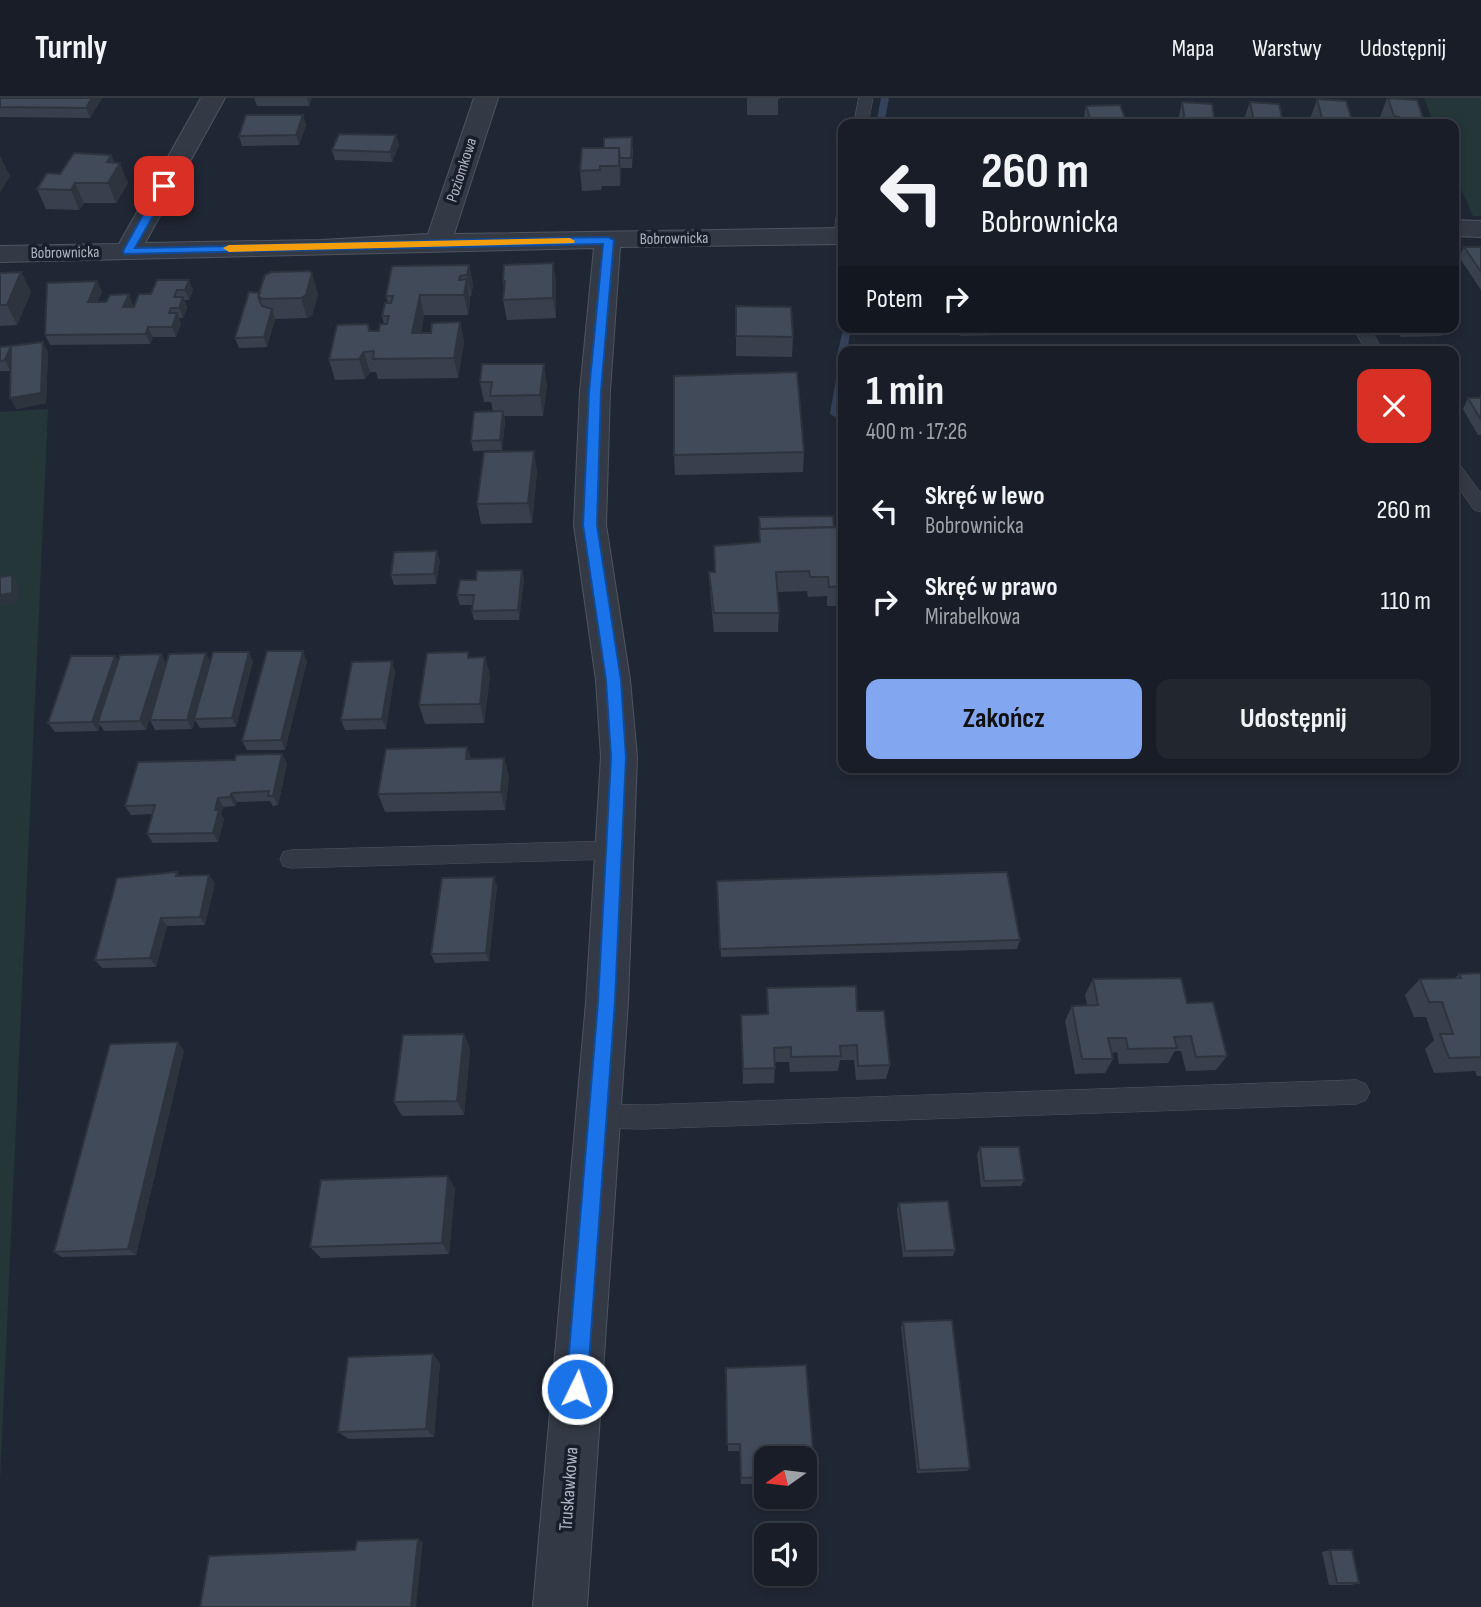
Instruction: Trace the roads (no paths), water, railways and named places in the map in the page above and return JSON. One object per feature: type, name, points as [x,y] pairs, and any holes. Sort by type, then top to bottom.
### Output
[{"type":"street","points":[[128,251],[213,98]]},
{"type":"street","name":"Poziomkowa","points":[[438,243],[485,98]]},
{"type":"street","points":[[1459,228],[1481,229]]},
{"type":"street","name":"Bobrownicka","points":[[0,254],[608,240],[838,230]]},
{"type":"street","name":"Truskawkowa","points":[[561,1607],[607,1002],[619,757],[613,680],[590,525],[595,391],[608,240]]},
{"type":"lane","points":[[862,119],[866,98]]},
{"type":"lane","points":[[1459,476],[1481,506]]},
{"type":"lane","points":[[291,859],[615,850]]},
{"type":"lane","points":[[597,1116],[642,1117],[1357,1092]]},
{"type":"waterway","points":[[881,119],[885,98]]},
{"type":"waterway","points":[[844,346],[846,333]]},
{"type":"waterway","points":[[835,414],[838,392]]}]
